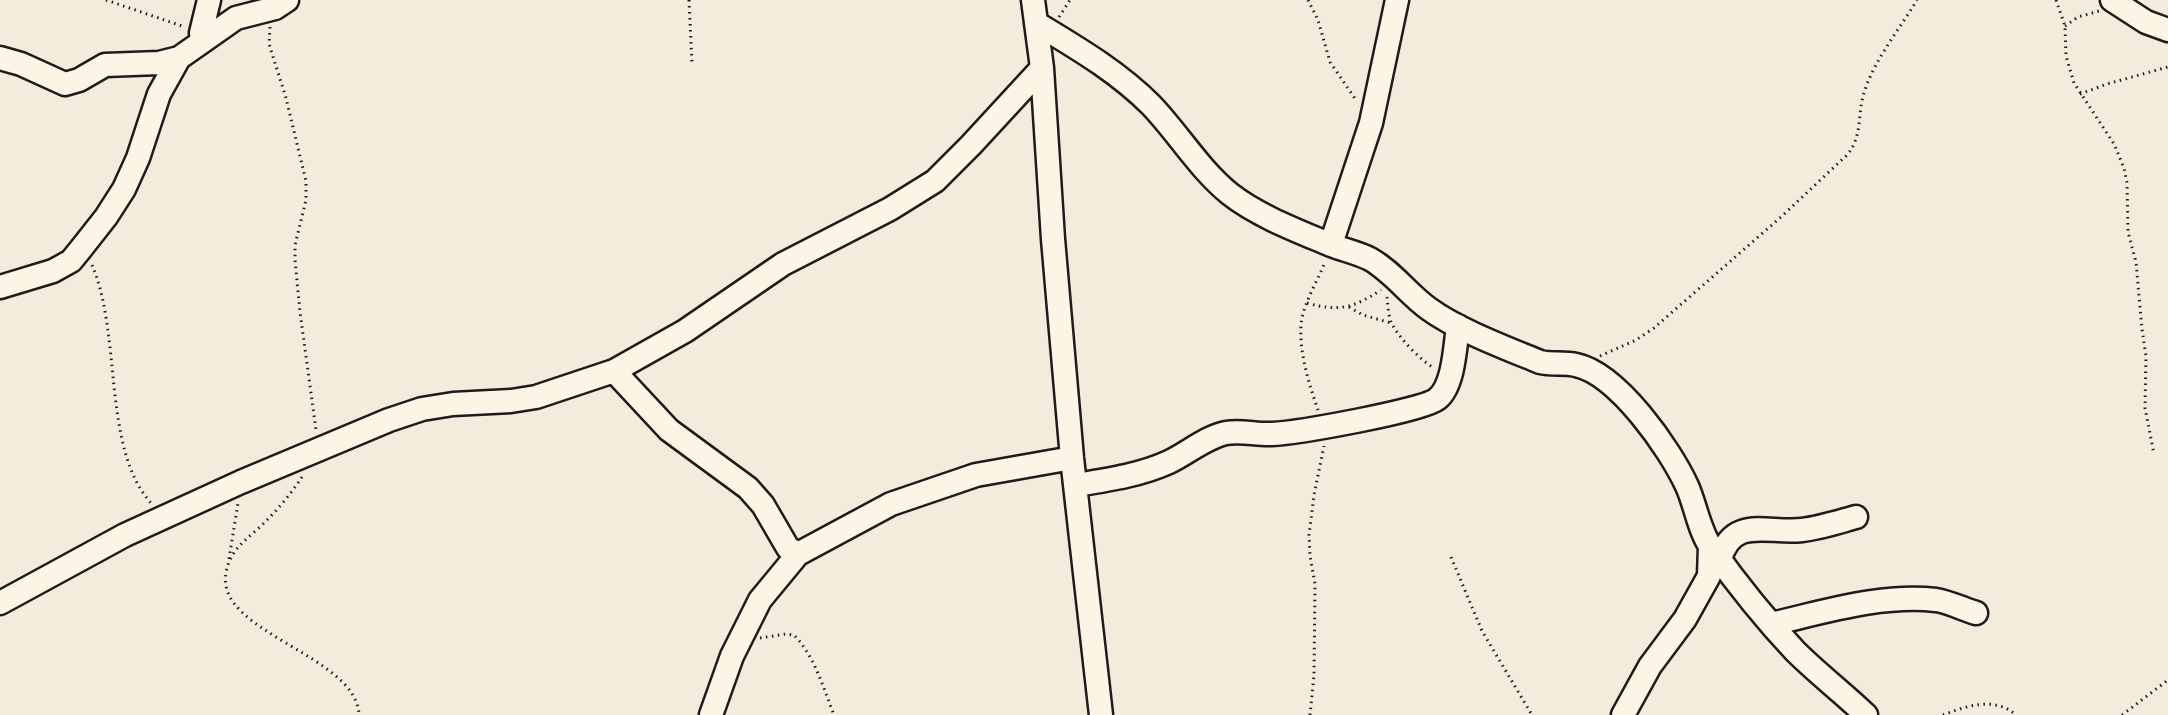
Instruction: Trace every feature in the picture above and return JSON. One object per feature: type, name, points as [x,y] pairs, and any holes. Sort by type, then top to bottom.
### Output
[{"type":"street","points":[[202,37],[209,0]]},
{"type":"street","points":[[1033,0],[1042,68],[1053,239],[1072,458],[1101,715]]},
{"type":"street","points":[[1331,244],[1371,123],[1397,0]]},
{"type":"street","points":[[2118,3],[2146,22],[2168,30]]},
{"type":"street","points":[[0,288],[53,272],[71,261],[106,217],[124,189],[138,158],[159,94],[179,58],[202,37],[236,18],[281,4]]},
{"type":"street","points":[[1036,23],[1083,51],[1137,92],[1219,185],[1232,196],[1267,216],[1369,258],[1391,283],[1458,326],[1540,362],[1576,365],[1607,380],[1649,425],[1674,460],[1715,553],[1797,653],[1866,715]]},
{"type":"street","points":[[0,58],[21,64],[65,84],[79,80],[105,65],[159,63],[179,58]]},
{"type":"street","points":[[0,603],[125,535],[241,482],[389,420],[422,409],[453,404],[511,401],[536,397],[614,371],[685,331],[783,264],[890,209],[935,181],[1042,68]]},
{"type":"street","points":[[1076,485],[1120,477],[1167,463],[1209,439],[1227,433],[1272,434],[1324,426],[1435,401],[1445,391],[1458,326]]},
{"type":"street","points":[[614,371],[669,430],[748,488],[763,505],[788,548],[798,554]]},
{"type":"street","points":[[711,715],[732,656],[760,600],[798,554],[891,504],[976,476],[1072,458]]},
{"type":"street","points":[[1623,715],[1650,666],[1685,619],[1709,576],[1715,553],[1729,540],[1749,529],[1802,530],[1856,518]]},
{"type":"street","points":[[1771,624],[1844,607],[1913,599],[1939,601],[1976,613]]},
{"type":"path","points":[[106,0],[202,37]]},
{"type":"path","points":[[689,0],[692,63]]},
{"type":"path","points":[[1308,0],[1318,20],[1330,62],[1371,123]]},
{"type":"path","points":[[1576,365],[1636,340],[1654,328],[1781,217],[1847,155],[1855,146],[1863,94],[1872,74],[1917,0]]},
{"type":"path","points":[[2056,0],[2065,26],[2066,56],[2074,82],[2114,144],[2125,176],[2128,232],[2136,262],[2146,356],[2145,408],[2154,454]]},
{"type":"path","points":[[2065,26],[2078,17],[2118,3]]},
{"type":"path","points":[[229,560],[236,548],[267,520],[295,488],[319,450],[295,260],[295,245],[306,200],[306,181],[286,98],[269,44],[270,25],[281,4]]},
{"type":"path","points":[[2080,94],[2168,67]]},
{"type":"path","points":[[1310,715],[1314,675],[1315,584],[1309,535],[1324,447],[1324,426],[1310,389],[1301,334],[1302,317],[1331,244]]},
{"type":"path","points":[[71,261],[89,261],[99,280],[124,447],[141,492],[164,518]]},
{"type":"path","points":[[1307,303],[1328,309],[1349,308],[1391,283]]},
{"type":"path","points":[[1391,283],[1391,323]]},
{"type":"path","points":[[1349,308],[1363,315],[1391,323],[1422,362],[1449,376]]},
{"type":"path","points":[[241,482],[224,584],[228,597],[240,612],[333,673],[354,694],[359,705],[359,715]]},
{"type":"path","points":[[1451,557],[1482,631],[1532,715]]},
{"type":"path","points":[[739,642],[786,634],[794,635],[811,658],[834,715]]},
{"type":"path","points":[[2122,715],[2168,680]]},
{"type":"path","points":[[1942,715],[1979,704],[1993,704],[2016,715]]}]
